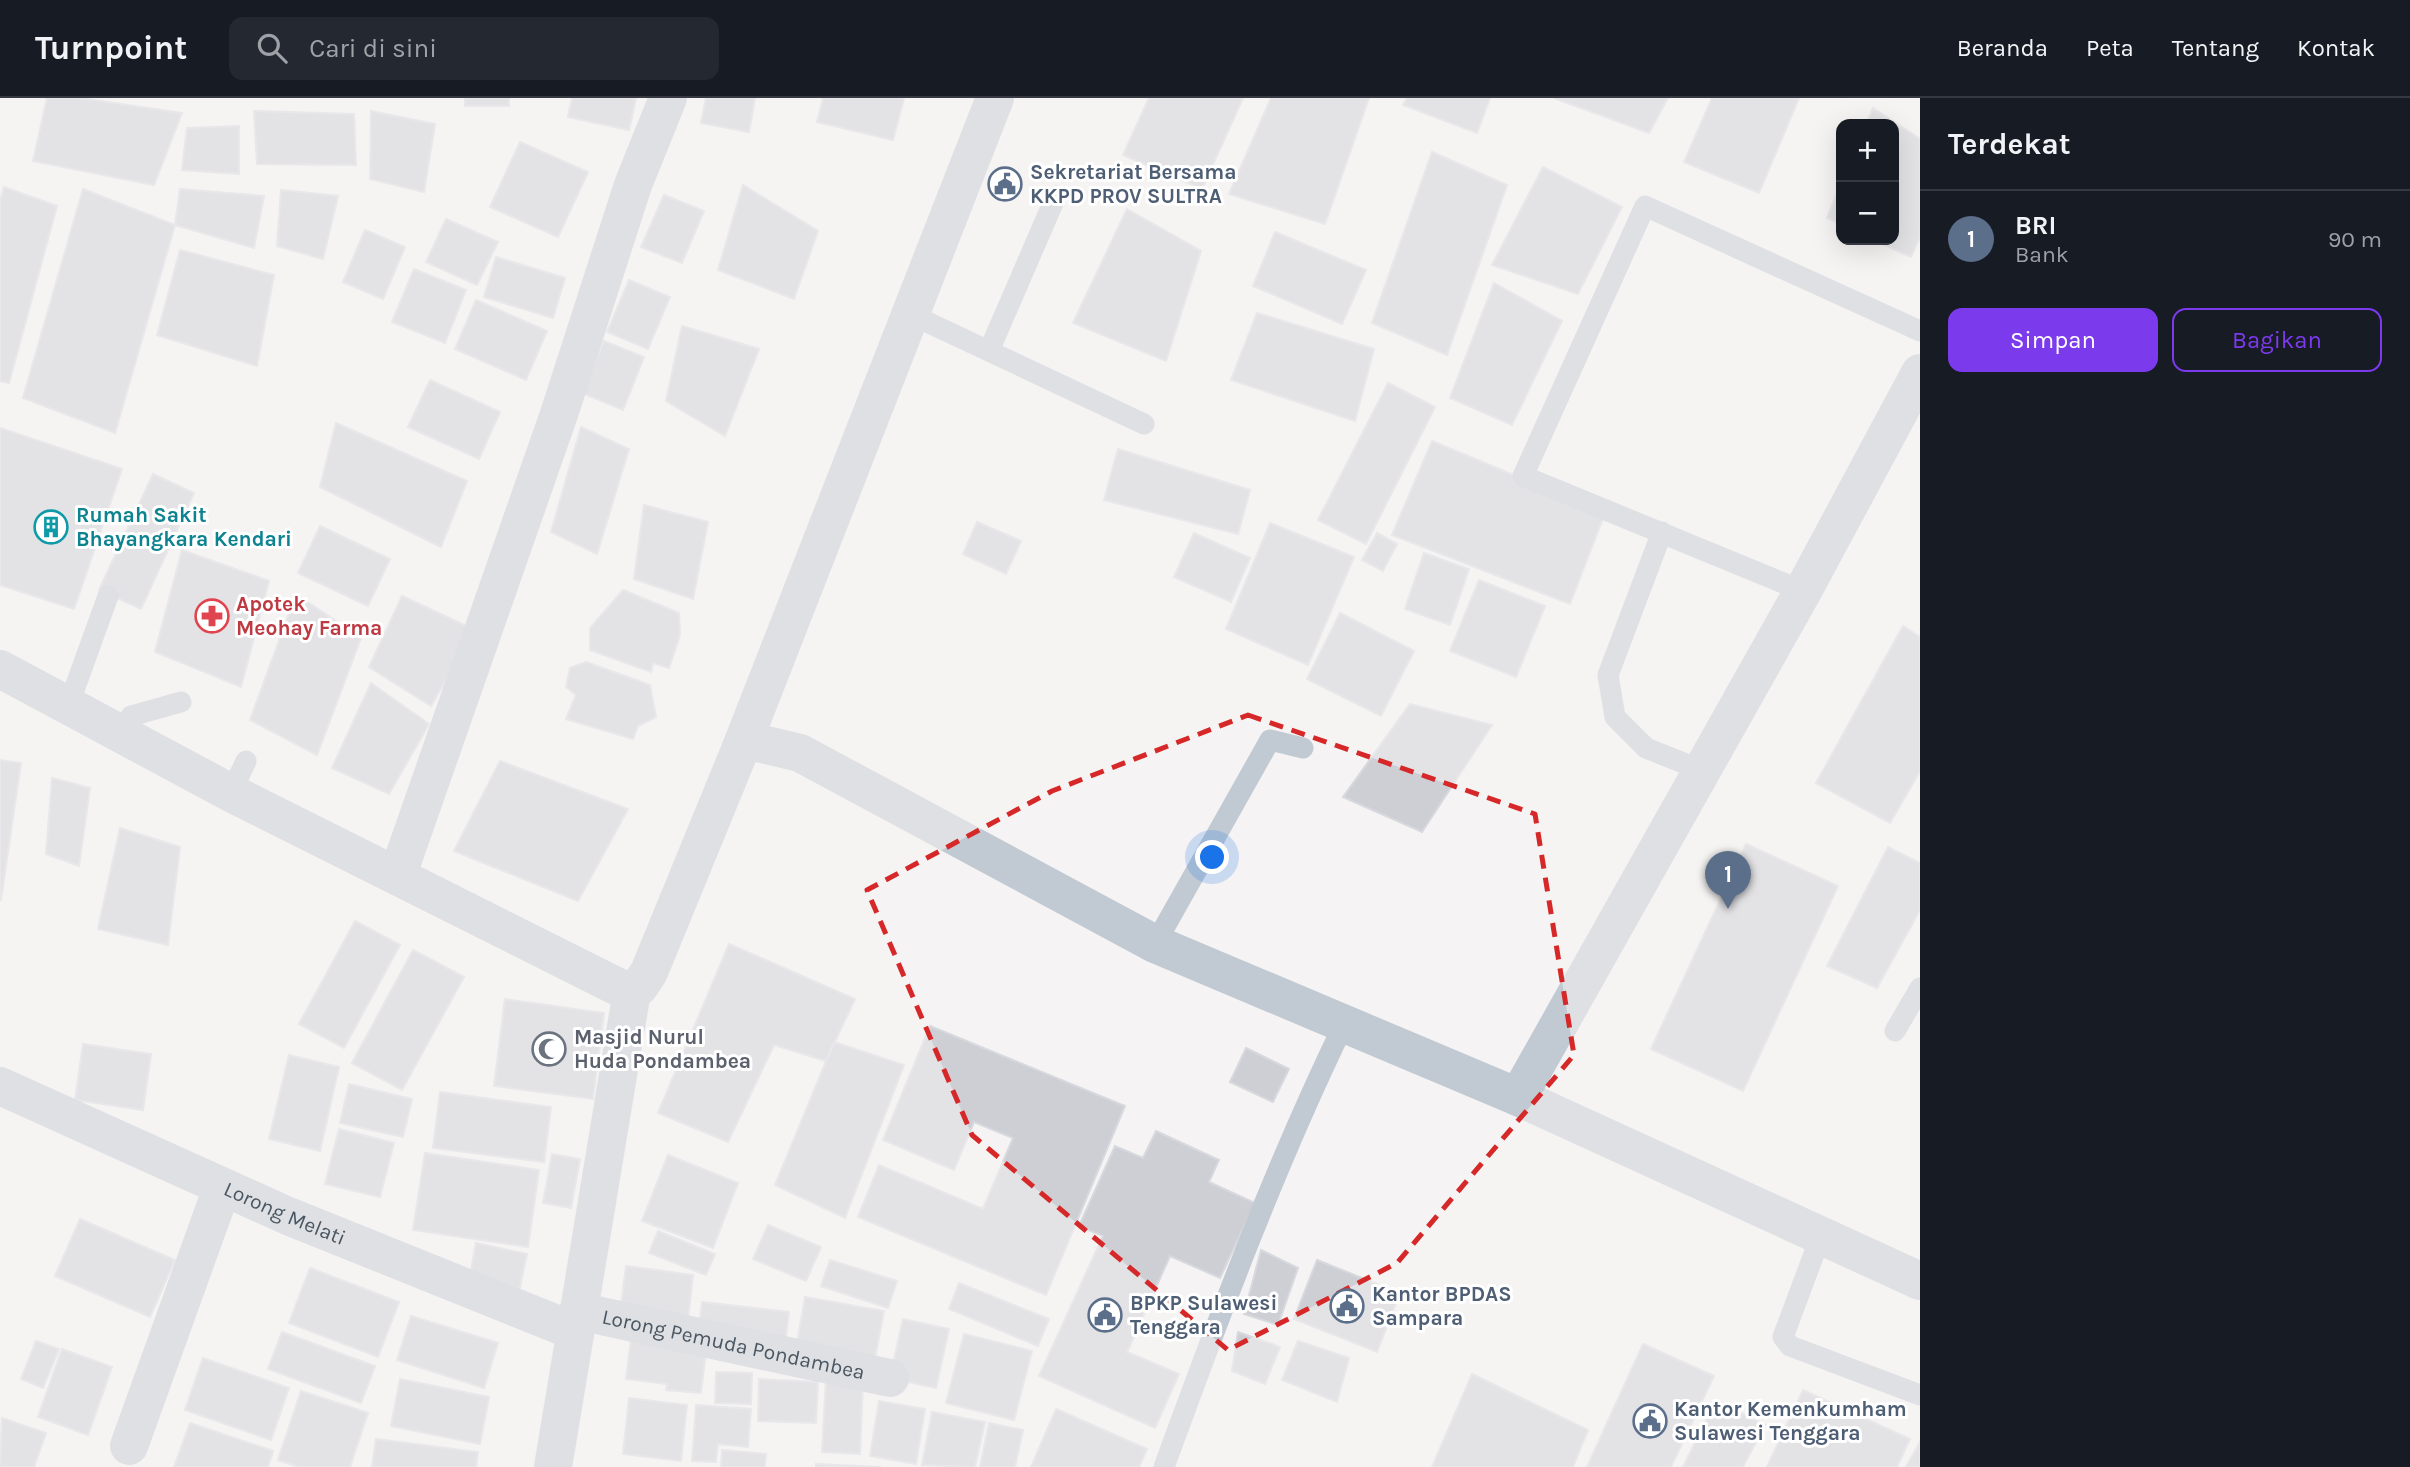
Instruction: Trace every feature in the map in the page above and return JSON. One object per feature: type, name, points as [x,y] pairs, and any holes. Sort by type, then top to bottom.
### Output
[{"type":"street","points":[[398,874],[554,427],[633,186],[668,98]]},
{"type":"street","points":[[0,669],[123,734],[239,777],[398,874],[612,987],[632,991],[639,987],[649,972],[742,745],[995,98]]},
{"type":"street","points":[[1518,1097],[1803,591],[1920,373]]},
{"type":"street","points":[[742,745],[758,743],[800,753],[1155,944],[1518,1097],[1820,1238],[1920,1281]]},
{"type":"street","points":[[553,1467],[632,991]]},
{"type":"street","name":"Lorong Melati","points":[[0,1086],[222,1188],[576,1321]]},
{"type":"street","points":[[129,1446],[222,1188]]},
{"type":"street","name":"Lorong Pemuda Pondambea","points":[[576,1321],[890,1378]]},
{"type":"lane","points":[[989,351],[1056,195]]},
{"type":"lane","points":[[1803,591],[1523,476],[1645,206],[1920,331]]},
{"type":"lane","points":[[909,314],[1144,424]]},
{"type":"lane","points":[[1662,532],[1608,675],[1615,718],[1646,748],[1700,770]]},
{"type":"lane","points":[[69,704],[108,596]]},
{"type":"lane","points":[[123,734],[131,716],[181,702]]},
{"type":"lane","points":[[1155,944],[1270,740],[1303,748]]},
{"type":"lane","points":[[1895,1031],[1920,988]]},
{"type":"lane","points":[[1164,1467],[1233,1281],[1296,1123],[1344,1024]]},
{"type":"lane","points":[[1820,1238],[1783,1337],[1790,1346],[1920,1395]]},
{"type":"highlighted area","points":[[1248,715],[1535,814],[1574,1055],[1397,1263],[1228,1350],[972,1135],[867,890],[1052,791]]},
{"type":"building","points":[[47,98],[81,98],[182,113],[154,185],[33,161]]},
{"type":"building","points":[[465,98],[509,98],[509,106],[465,106]]},
{"type":"building","points":[[572,98],[636,98],[629,130],[568,117]]},
{"type":"building","points":[[706,98],[755,98],[749,132],[701,123]]},
{"type":"building","points":[[823,98],[904,98],[893,140],[817,122]]},
{"type":"building","points":[[1149,98],[1243,98],[1202,189],[1123,155]]},
{"type":"building","points":[[1271,98],[1369,98],[1325,224],[1229,194]]},
{"type":"building","points":[[1407,98],[1490,98],[1477,133],[1403,105]]},
{"type":"building","points":[[1554,98],[1668,98],[1649,133]]},
{"type":"building","points":[[1712,98],[1799,98],[1759,193],[1684,162]]},
{"type":"building","points":[[1873,108],[1890,119],[1868,119]]},
{"type":"building","points":[[254,111],[354,114],[356,165],[257,164]]},
{"type":"building","points":[[371,111],[435,124],[424,192],[370,179]]},
{"type":"building","points":[[1899,125],[1920,139],[1920,237],[1911,257],[1885,245],[1899,245]]},
{"type":"building","points":[[239,126],[239,174],[182,170],[187,128]]},
{"type":"building","points":[[520,142],[588,172],[558,237],[490,207]]},
{"type":"building","points":[[1432,152],[1507,185],[1447,355],[1372,323]]},
{"type":"building","points":[[1543,167],[1622,207],[1578,294],[1492,265]]},
{"type":"building","points":[[743,185],[818,231],[794,299],[718,270]]},
{"type":"building","points":[[4,187],[57,206],[9,383],[0,381],[0,200]]},
{"type":"building","points":[[83,189],[175,225],[115,433],[23,398]]},
{"type":"building","points":[[180,189],[264,196],[254,248],[175,225]]},
{"type":"building","points":[[281,190],[338,196],[323,259],[277,246]]},
{"type":"building","points":[[664,195],[704,211],[682,263],[641,247]]},
{"type":"building","points":[[1836,196],[1836,222],[1827,218]]},
{"type":"building","points":[[1127,209],[1201,251],[1166,361],[1073,323]]},
{"type":"building","points":[[446,219],[498,242],[477,285],[426,262]]},
{"type":"building","points":[[365,230],[405,247],[383,299],[343,282]]},
{"type":"building","points":[[1275,232],[1366,270],[1342,324],[1253,286]]},
{"type":"building","points":[[180,250],[274,275],[257,366],[157,335]]},
{"type":"building","points":[[496,257],[565,278],[553,318],[484,297]]},
{"type":"building","points":[[414,269],[466,290],[445,343],[392,322]]},
{"type":"building","points":[[629,280],[670,297],[648,349],[607,332]]},
{"type":"building","points":[[1494,283],[1562,321],[1512,425],[1450,398]]},
{"type":"building","points":[[476,300],[547,331],[526,380],[455,349]]},
{"type":"building","points":[[1257,313],[1374,349],[1355,421],[1231,380]]},
{"type":"building","points":[[682,326],[759,349],[725,436],[666,401]]},
{"type":"building","points":[[604,341],[644,357],[623,410],[582,393]]},
{"type":"building","points":[[430,380],[500,412],[479,459],[408,427]]},
{"type":"building","points":[[1388,383],[1435,407],[1366,544],[1318,520]]},
{"type":"building","points":[[336,423],[467,481],[441,547],[320,487]]},
{"type":"building","points":[[581,427],[629,449],[597,554],[551,532]]},
{"type":"building","name":"Rumah Sakit Bhayangkara Kendari","points":[[0,428],[122,469],[74,609],[0,585]]},
{"type":"building","points":[[1432,441],[1605,513],[1570,604],[1392,535]]},
{"type":"building","points":[[1118,449],[1250,490],[1238,534],[1104,500]]},
{"type":"building","points":[[153,474],[194,493],[141,609],[99,590]]},
{"type":"building","points":[[644,505],[708,522],[693,599],[634,579]]},
{"type":"building","points":[[977,522],[1021,541],[1006,574],[963,554]]},
{"type":"building","points":[[1270,523],[1354,557],[1308,665],[1226,629]]},
{"type":"building","points":[[320,526],[390,559],[368,606],[298,573]]},
{"type":"building","points":[[1194,533],[1250,558],[1231,602],[1174,577]]},
{"type":"building","points":[[1377,533],[1397,544],[1383,571],[1362,560]]},
{"type":"building","name":"Apotek Meohay Farma","points":[[182,550],[269,581],[241,687],[155,652]]},
{"type":"building","points":[[1424,553],[1469,569],[1450,625],[1405,609]]},
{"type":"building","points":[[1479,580],[1545,606],[1516,677],[1450,651]]},
{"type":"building","points":[[623,590],[679,613],[680,635],[669,668],[653,663],[651,672],[590,650],[590,628]]},
{"type":"building","points":[[296,594],[361,638],[317,755],[250,720]]},
{"type":"building","points":[[402,596],[475,630],[431,706],[369,667]]},
{"type":"building","points":[[1340,613],[1414,651],[1381,716],[1307,679]]},
{"type":"building","points":[[1903,626],[1920,637],[1920,771],[1890,823],[1816,783]]},
{"type":"building","points":[[586,662],[650,685],[656,717],[638,726],[633,739],[566,719],[576,695],[566,687],[570,668]]},
{"type":"building","points":[[371,683],[429,724],[389,794],[332,768]]},
{"type":"building","points":[[1410,704],[1492,725],[1422,832],[1343,797]]},
{"type":"building","points":[[0,760],[21,763],[1,900],[0,900]]},
{"type":"building","points":[[500,761],[628,809],[578,901],[454,851]]},
{"type":"building","points":[[52,778],[90,788],[79,866],[46,854]]},
{"type":"building","points":[[120,828],[180,847],[168,945],[98,929]]},
{"type":"building","points":[[1746,844],[1838,886],[1743,1091],[1651,1049]]},
{"type":"building","points":[[1888,847],[1920,863],[1920,910],[1877,988],[1827,966]]},
{"type":"building","points":[[355,921],[400,945],[344,1048],[299,1024]]},
{"type":"building","points":[[729,944],[855,999],[826,1061],[774,1045],[728,1142],[658,1113]]},
{"type":"building","points":[[413,950],[464,977],[402,1090],[352,1063]]},
{"type":"building","name":"Masjid Nurul Huda Pondambea","points":[[505,999],[604,1013],[593,1099],[494,1086]]},
{"type":"building","points":[[930,1026],[1125,1106],[1046,1295],[858,1217],[879,1165],[983,1209],[1013,1138],[974,1122],[954,1170],[883,1140]]},
{"type":"building","points":[[834,1042],[904,1065],[845,1218],[775,1185]]},
{"type":"building","points":[[83,1044],[151,1054],[143,1110],[75,1100]]},
{"type":"building","points":[[1246,1048],[1289,1069],[1273,1102],[1230,1082]]},
{"type":"building","points":[[289,1055],[339,1067],[320,1151],[269,1139]]},
{"type":"building","points":[[349,1084],[412,1099],[403,1137],[340,1123]]},
{"type":"building","points":[[440,1092],[551,1107],[544,1162],[433,1148]]},
{"type":"building","points":[[339,1129],[394,1143],[380,1197],[325,1184]]},
{"type":"building","name":"BPKP Sulawesi Tenggara","points":[[1156,1131],[1219,1160],[1209,1182],[1255,1203],[1220,1278],[1170,1256],[1127,1352],[1179,1374],[1155,1428],[1039,1376],[1103,1236],[1079,1226],[1115,1146],[1143,1158]]},
{"type":"building","points":[[425,1153],[539,1170],[528,1247],[413,1230]]},
{"type":"building","points":[[552,1154],[580,1159],[571,1208],[543,1203]]},
{"type":"building","points":[[668,1155],[738,1183],[713,1248],[642,1221]]},
{"type":"building","points":[[80,1219],[175,1260],[150,1317],[55,1276]]},
{"type":"building","points":[[768,1225],[821,1247],[806,1281],[753,1259]]},
{"type":"building","points":[[658,1231],[715,1254],[706,1275],[649,1253]]},
{"type":"building","points":[[476,1243],[527,1254],[519,1292],[469,1281]]},
{"type":"building","points":[[1261,1250],[1298,1268],[1278,1325],[1244,1314]]},
{"type":"building","points":[[830,1260],[897,1281],[888,1308],[821,1286]]},
{"type":"building","name":"Kantor BPDAS Sampara","points":[[1317,1260],[1400,1293],[1377,1352],[1294,1319]]},
{"type":"building","points":[[626,1266],[693,1275],[687,1329],[619,1320]]},
{"type":"building","points":[[310,1268],[399,1302],[378,1357],[289,1323]]},
{"type":"building","points":[[959,1283],[1049,1319],[1038,1346],[949,1309]]},
{"type":"building","points":[[805,1297],[884,1311],[873,1369],[795,1355]]},
{"type":"building","points":[[702,1302],[789,1312],[784,1354],[697,1344]]},
{"type":"building","points":[[411,1316],[498,1343],[484,1388],[397,1360]]},
{"type":"building","points":[[903,1319],[949,1329],[936,1388],[890,1378]]},
{"type":"building","points":[[632,1330],[706,1351],[701,1393],[666,1390],[667,1384],[626,1379]]},
{"type":"building","points":[[282,1332],[375,1366],[361,1403],[268,1369]]},
{"type":"building","points":[[1238,1332],[1280,1347],[1265,1384],[1232,1371]]},
{"type":"building","points":[[964,1334],[1032,1351],[1014,1420],[946,1403]]},
{"type":"building","points":[[36,1341],[59,1349],[43,1388],[21,1379]]},
{"type":"building","points":[[1298,1341],[1349,1358],[1337,1402],[1282,1380]]},
{"type":"building","name":"Kantor Kemenkumham Sulawesi Tenggara","points":[[1643,1344],[1714,1376],[1671,1467],[1587,1467]]},
{"type":"building","points":[[62,1349],[112,1367],[88,1435],[38,1417]]},
{"type":"building","points":[[203,1358],[289,1388],[271,1440],[185,1410]]},
{"type":"building","points":[[716,1372],[752,1373],[751,1404],[715,1403]]},
{"type":"building","points":[[1472,1374],[1588,1430],[1573,1467],[1432,1467]]},
{"type":"building","points":[[400,1379],[489,1397],[480,1444],[391,1426]]},
{"type":"building","points":[[759,1379],[818,1382],[816,1423],[758,1421]]},
{"type":"building","points":[[826,1381],[863,1383],[860,1454],[822,1452]]},
{"type":"building","points":[[1803,1390],[1910,1439],[1897,1467],[1767,1467]]},
{"type":"building","points":[[301,1391],[368,1413],[350,1467],[299,1467],[278,1460]]},
{"type":"building","points":[[629,1398],[687,1405],[681,1461],[623,1454]]},
{"type":"building","points":[[1716,1400],[1765,1425],[1743,1467],[1683,1467]]},
{"type":"building","points":[[879,1401],[925,1409],[916,1464],[870,1456]]},
{"type":"building","points":[[696,1405],[751,1409],[748,1447],[718,1444],[716,1462],[692,1461]]},
{"type":"building","points":[[1056,1409],[1147,1449],[1139,1467],[1031,1467]]},
{"type":"building","points":[[932,1412],[985,1422],[975,1467],[922,1465]]},
{"type":"building","points":[[2,1418],[46,1433],[34,1467],[0,1467]]},
{"type":"building","points":[[190,1423],[273,1451],[268,1467],[174,1467]]},
{"type":"building","points":[[989,1423],[1023,1430],[1015,1467],[980,1467]]},
{"type":"building","points":[[376,1439],[478,1452],[476,1467],[372,1467]]},
{"type":"building","points":[[1920,1442],[1920,1467],[1906,1467]]},
{"type":"building","points":[[722,1450],[766,1454],[765,1467],[721,1467]]},
{"type":"building","points":[[816,1464],[881,1467],[816,1467]]},
{"type":"place","name":"Sekretariat Bersama KKPD PROV SULTRA","points":[[1005,184]]},
{"type":"place","name":"Rumah Sakit Bhayangkara Kendari","points":[[51,527]]},
{"type":"place","name":"Apotek Meohay Farma","points":[[212,616]]},
{"type":"place","name":"BRI","points":[[1728,909]]},
{"type":"place","name":"Masjid Nurul Huda Pondambea","points":[[549,1049]]},
{"type":"place","name":"Kantor BPDAS Sampara","points":[[1347,1306]]},
{"type":"place","name":"BPKP Sulawesi Tenggara","points":[[1105,1315]]},
{"type":"place","name":"Kantor Kemenkumham Sulawesi Tenggara","points":[[1650,1421]]}]
